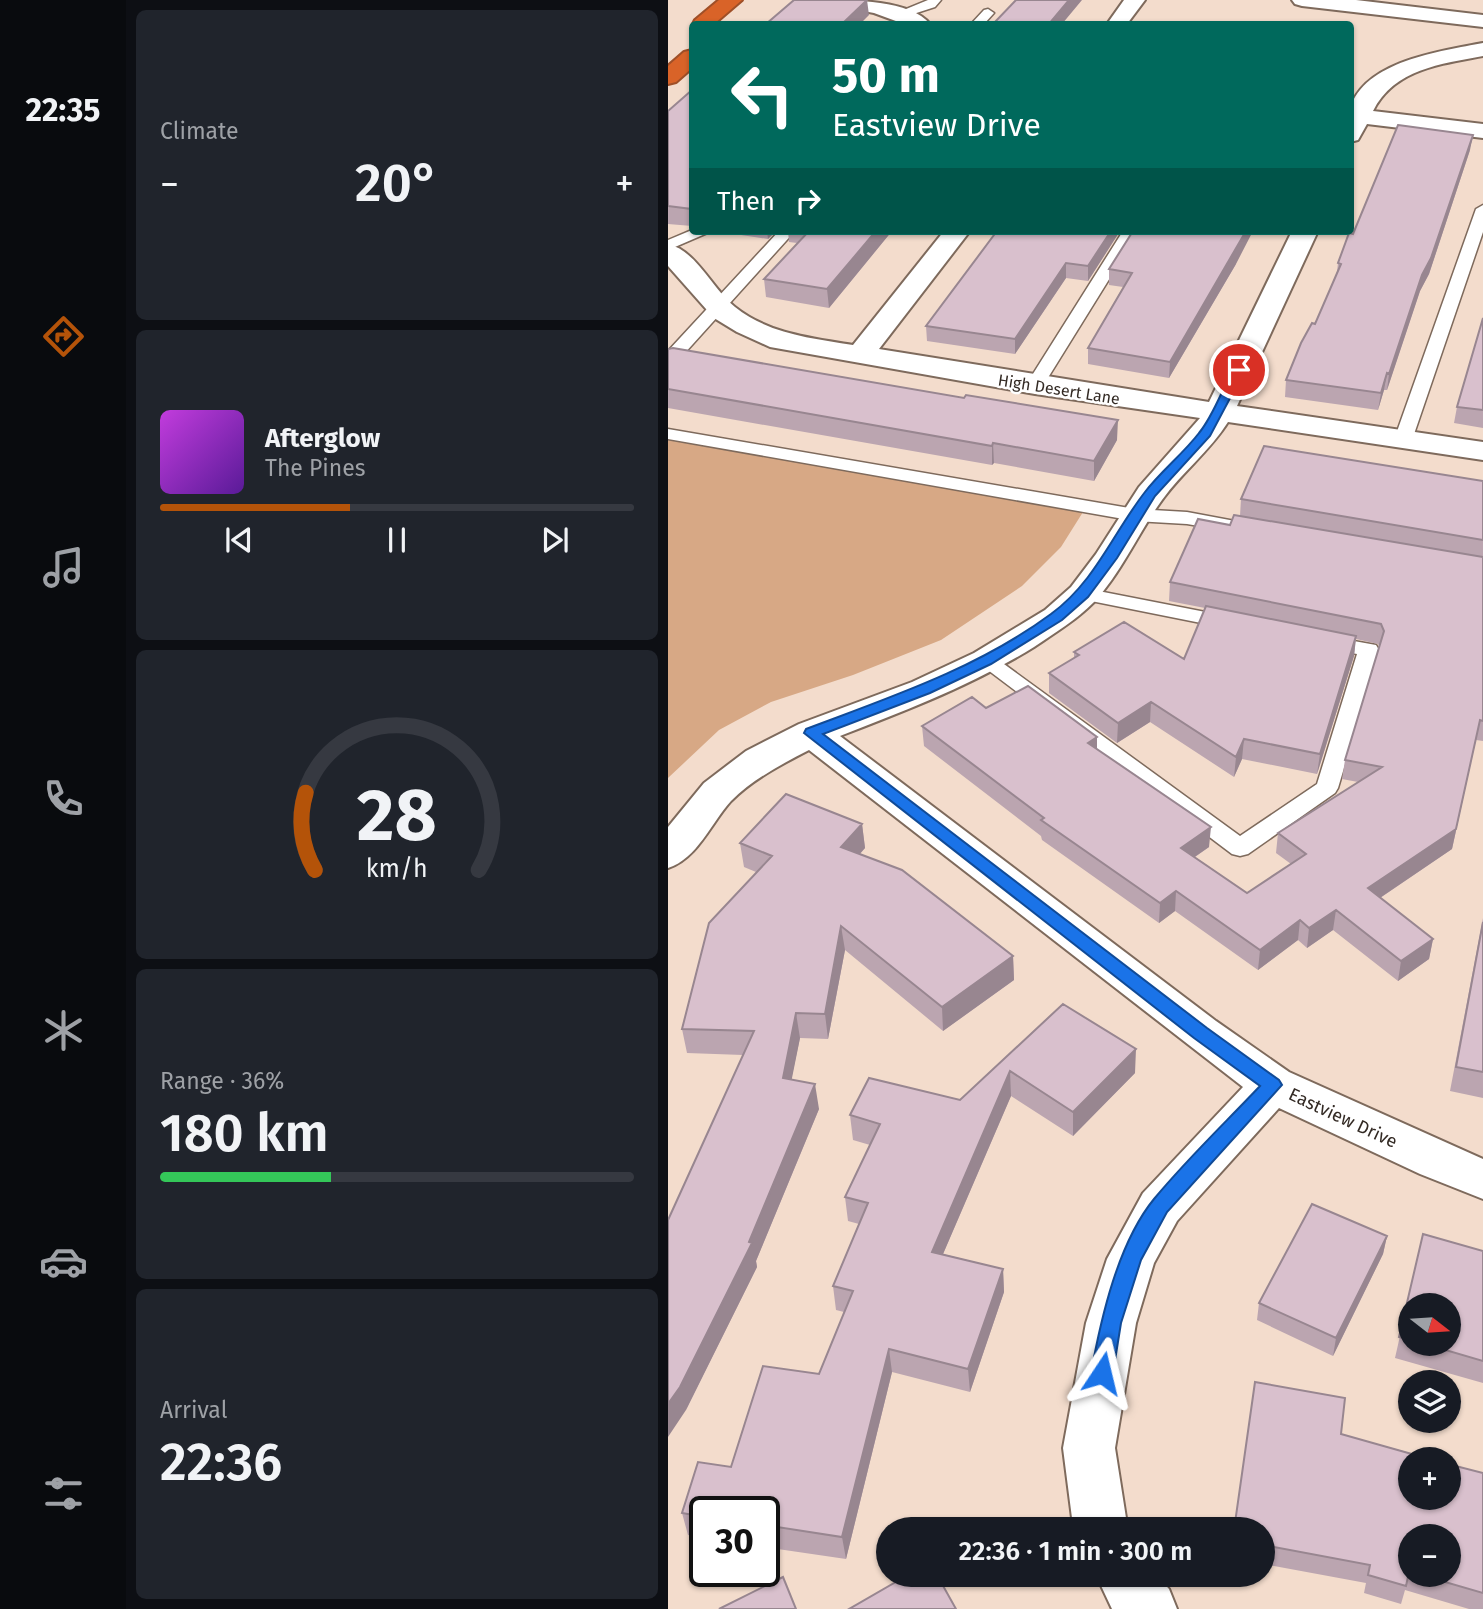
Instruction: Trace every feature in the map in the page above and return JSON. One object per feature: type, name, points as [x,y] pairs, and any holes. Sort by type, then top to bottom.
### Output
[{"type":"highway","points":[[708,21],[741,4]]},
{"type":"highway","points":[[732,21],[741,4]]},
{"type":"highway","points":[[668,53],[689,36]]},
{"type":"highway","points":[[668,77],[689,60]]},
{"type":"street","points":[[833,0],[900,14],[913,21]]},
{"type":"street","points":[[1119,21],[1135,0]]},
{"type":"street","points":[[1302,0],[1482,21]]},
{"type":"street","points":[[1482,49],[1437,58],[1405,69],[1380,83],[1354,122],[1482,131]]},
{"type":"street","points":[[859,356],[954,235]]},
{"type":"street","points":[[668,854],[718,792],[759,760],[812,733],[925,690],[985,661],[1048,623],[1083,594],[1165,475],[1206,433],[1218,414],[1303,235]]},
{"type":"street","name":"High Desert Lane","points":[[668,252],[718,307],[746,326],[780,341],[1035,386],[1482,452]]},
{"type":"street","name":"Eastview Drive","points":[[812,733],[1201,1033],[1273,1085],[1482,1180]]},
{"type":"street","points":[[1099,1517],[1089,1448],[1111,1323],[1131,1259],[1160,1207],[1273,1085]]},
{"type":"street","points":[[1130,1587],[1149,1609]]},
{"type":"lane","points":[[900,14],[931,4],[935,0]]},
{"type":"lane","points":[[980,21],[988,13]]},
{"type":"lane","points":[[1403,440],[1482,209]]},
{"type":"lane","points":[[668,245],[694,235]]},
{"type":"lane","points":[[668,361],[783,235]]},
{"type":"lane","points":[[1035,386],[1129,235]]},
{"type":"lane","points":[[668,433],[1135,515],[1187,518],[1241,527]]},
{"type":"lane","points":[[1083,594],[1250,626]]},
{"type":"lane","points":[[985,661],[1240,848],[1327,788],[1369,650],[1303,637]]},
{"type":"shaded area","points":[[668,440],[1083,512],[1061,547],[1022,586],[941,640],[853,675],[771,702],[719,730],[668,778]]},
{"type":"building","points":[[794,0],[867,0],[845,21],[770,21]]},
{"type":"building","points":[[1016,0],[1069,0],[1052,21],[996,21]]},
{"type":"building","points":[[689,93],[689,209],[668,206],[668,111]]},
{"type":"building","points":[[1398,125],[1473,135],[1381,393],[1286,380],[1301,343],[1312,323],[1315,324],[1341,264],[1338,263],[1348,235],[1354,235]]},
{"type":"building","points":[[805,235],[873,235],[827,289],[764,279]]},
{"type":"building","points":[[994,235],[1108,235],[1088,266],[1066,263],[1015,339],[926,326]]},
{"type":"building","points":[[1130,235],[1244,235],[1170,362],[1088,348],[1132,273],[1109,269]]},
{"type":"building","points":[[1483,318],[1483,410],[1457,407]]},
{"type":"building","points":[[668,349],[964,398],[966,395],[1118,420],[1094,461],[993,443],[992,446],[668,389]]},
{"type":"building","points":[[1264,446],[1483,481],[1483,540],[1241,499]]},
{"type":"building","points":[[1234,515],[1483,557],[1483,721],[1480,720],[1456,829],[1368,888],[1433,939],[1401,961],[1336,910],[1309,928],[1300,920],[1260,950],[1176,891],[1160,903],[1041,820],[1044,818],[922,726],[972,697],[986,708],[1028,686],[1097,737],[1088,743],[1211,827],[1181,848],[1247,893],[1306,854],[1278,833],[1382,767],[1345,760],[1384,631],[1381,624],[1170,582],[1198,519],[1230,525]]},
{"type":"building","points":[[1206,606],[1356,636],[1320,754],[1244,739],[1236,757],[1151,702],[1118,723],[1049,673],[1079,655],[1074,652],[1124,622],[1184,659]]},
{"type":"building","points":[[786,794],[862,824],[841,847],[902,870],[1013,956],[942,1007],[841,926],[825,1014],[796,1013],[783,1078],[815,1084],[749,1242],[752,1243],[680,1387],[668,1404],[668,1220],[754,1031],[682,1029],[709,923],[772,856],[740,843]]},
{"type":"building","points":[[1483,922],[1483,1072],[1456,1067]]},
{"type":"building","points":[[1063,1004],[1136,1049],[1073,1112],[1010,1071],[932,1252],[1003,1269],[968,1369],[889,1349],[842,1537],[780,1527],[780,1496],[689,1496],[689,1514],[682,1513],[698,1462],[731,1467],[763,1366],[819,1374],[853,1291],[833,1286],[868,1203],[845,1197],[880,1124],[850,1115],[869,1078],[960,1100]]},
{"type":"building","points":[[1312,1204],[1387,1236],[1336,1338],[1259,1303]]},
{"type":"building","points":[[1423,1234],[1483,1251],[1483,1361],[1461,1355],[1461,1293],[1409,1293]]},
{"type":"building","points":[[1255,1382],[1345,1398],[1341,1434],[1398,1450],[1398,1510],[1461,1510],[1461,1467],[1483,1473],[1483,1593],[1461,1587],[1461,1524],[1398,1524],[1398,1584],[1368,1575],[1370,1565],[1275,1547],[1275,1517],[1236,1517]]},
{"type":"building","points":[[783,1577],[796,1609],[719,1609],[763,1587],[780,1587],[780,1578]]},
{"type":"building","points":[[887,1587],[944,1587],[956,1609],[849,1609]]},
{"type":"route","points":[[1102,1373],[1111,1323],[1131,1259],[1160,1207],[1273,1085],[1201,1033],[812,733],[925,690],[1022,641],[1057,617],[1083,594],[1110,558],[1150,494],[1206,433],[1239,370]]}]
